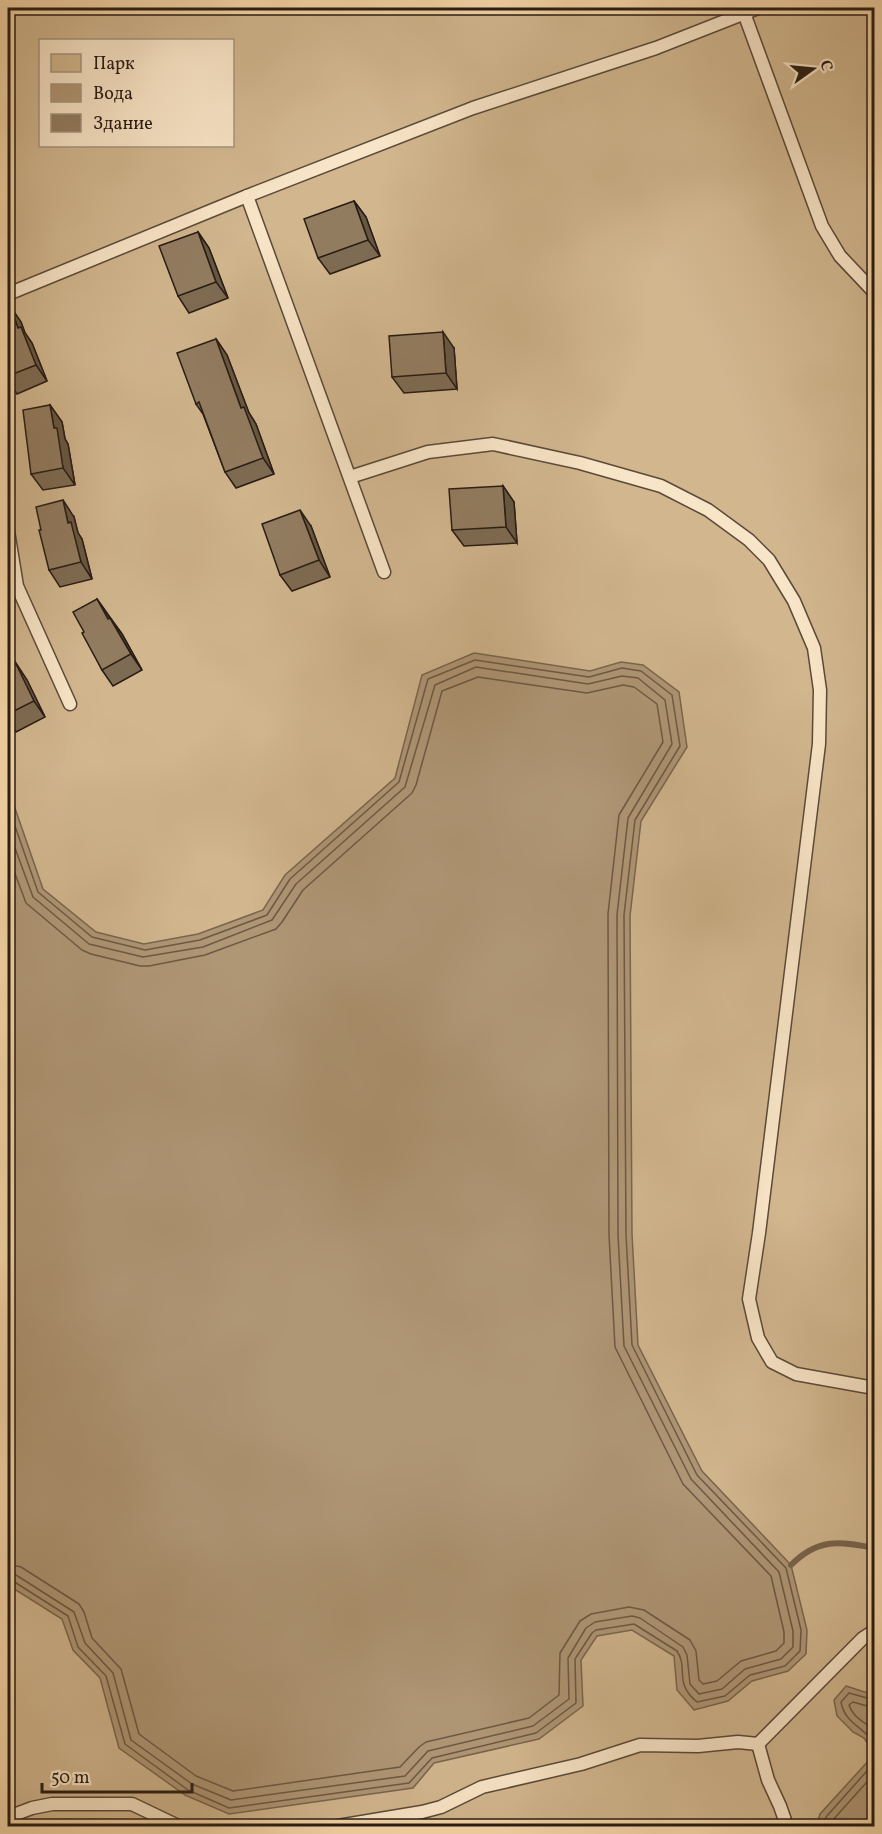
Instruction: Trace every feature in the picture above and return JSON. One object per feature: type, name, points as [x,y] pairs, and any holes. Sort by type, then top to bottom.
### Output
[{"type":"lane","points":[[8,294],[247,196],[473,108],[656,48],[758,8]]},
{"type":"lane","points":[[744,13],[822,226],[840,256],[874,292]]},
{"type":"lane","points":[[247,196],[384,572]]},
{"type":"lane","points":[[350,477],[428,452],[493,444],[590,466],[661,486],[708,510],[749,540],[769,560],[794,601],[814,648],[820,690],[819,744],[749,1299],[758,1338],[772,1362],[796,1374],[874,1389]]},
{"type":"lane","points":[[8,531],[17,586],[70,705]]},
{"type":"lane","points":[[758,1744],[863,1638],[874,1631]]},
{"type":"lane","points":[[338,1827],[432,1810],[482,1787],[581,1764],[640,1745],[698,1746],[738,1742],[758,1744]]},
{"type":"lane","points":[[758,1744],[768,1780],[787,1827]]},
{"type":"lane","points":[[8,1817],[32,1808],[52,1804],[132,1804],[178,1827]]},
{"type":"green space","points":[[8,8],[874,8],[874,1826],[8,1826]]},
{"type":"water","points":[[474,653],[590,671],[621,662],[643,665],[679,692],[687,747],[641,821],[630,916],[632,1234],[638,1345],[702,1471],[791,1565],[807,1630],[806,1654],[788,1671],[752,1681],[728,1701],[694,1710],[677,1690],[674,1656],[632,1630],[597,1636],[581,1660],[583,1706],[539,1739],[434,1763],[413,1788],[229,1814],[185,1795],[119,1748],[100,1678],[73,1650],[62,1619],[8,1585],[8,788],[43,889],[96,932],[144,944],[198,934],[263,910],[285,875],[395,778],[422,675]]},
{"type":"water","points":[[846,1686],[874,1695],[874,1826],[816,1826],[820,1814],[871,1758],[872,1750],[864,1738],[853,1732],[837,1716],[834,1700]]},
{"type":"building","points":[[354,201],[368,240],[318,258],[304,219]]},
{"type":"building","points":[[198,232],[216,282],[178,296],[159,246]]},
{"type":"building","points":[[10,306],[36,365],[8,376],[8,307]]},
{"type":"building","points":[[443,332],[446,373],[392,377],[389,336]]},
{"type":"building","points":[[216,339],[241,408],[244,407],[263,458],[225,472],[199,402],[196,404],[177,353]]},
{"type":"building","points":[[50,405],[54,428],[57,428],[63,468],[31,474],[23,410]]},
{"type":"building","points":[[503,486],[506,527],[452,530],[449,489]]},
{"type":"building","points":[[63,500],[81,562],[49,570],[36,507]]},
{"type":"building","points":[[300,510],[319,560],[280,575],[262,524]]},
{"type":"building","points":[[97,599],[131,654],[102,670],[73,612]]},
{"type":"building","points":[[8,653],[34,701],[8,714]]},
{"type":"waterway","points":[[791,1565],[810,1550],[820,1546],[839,1543],[874,1548]]}]
